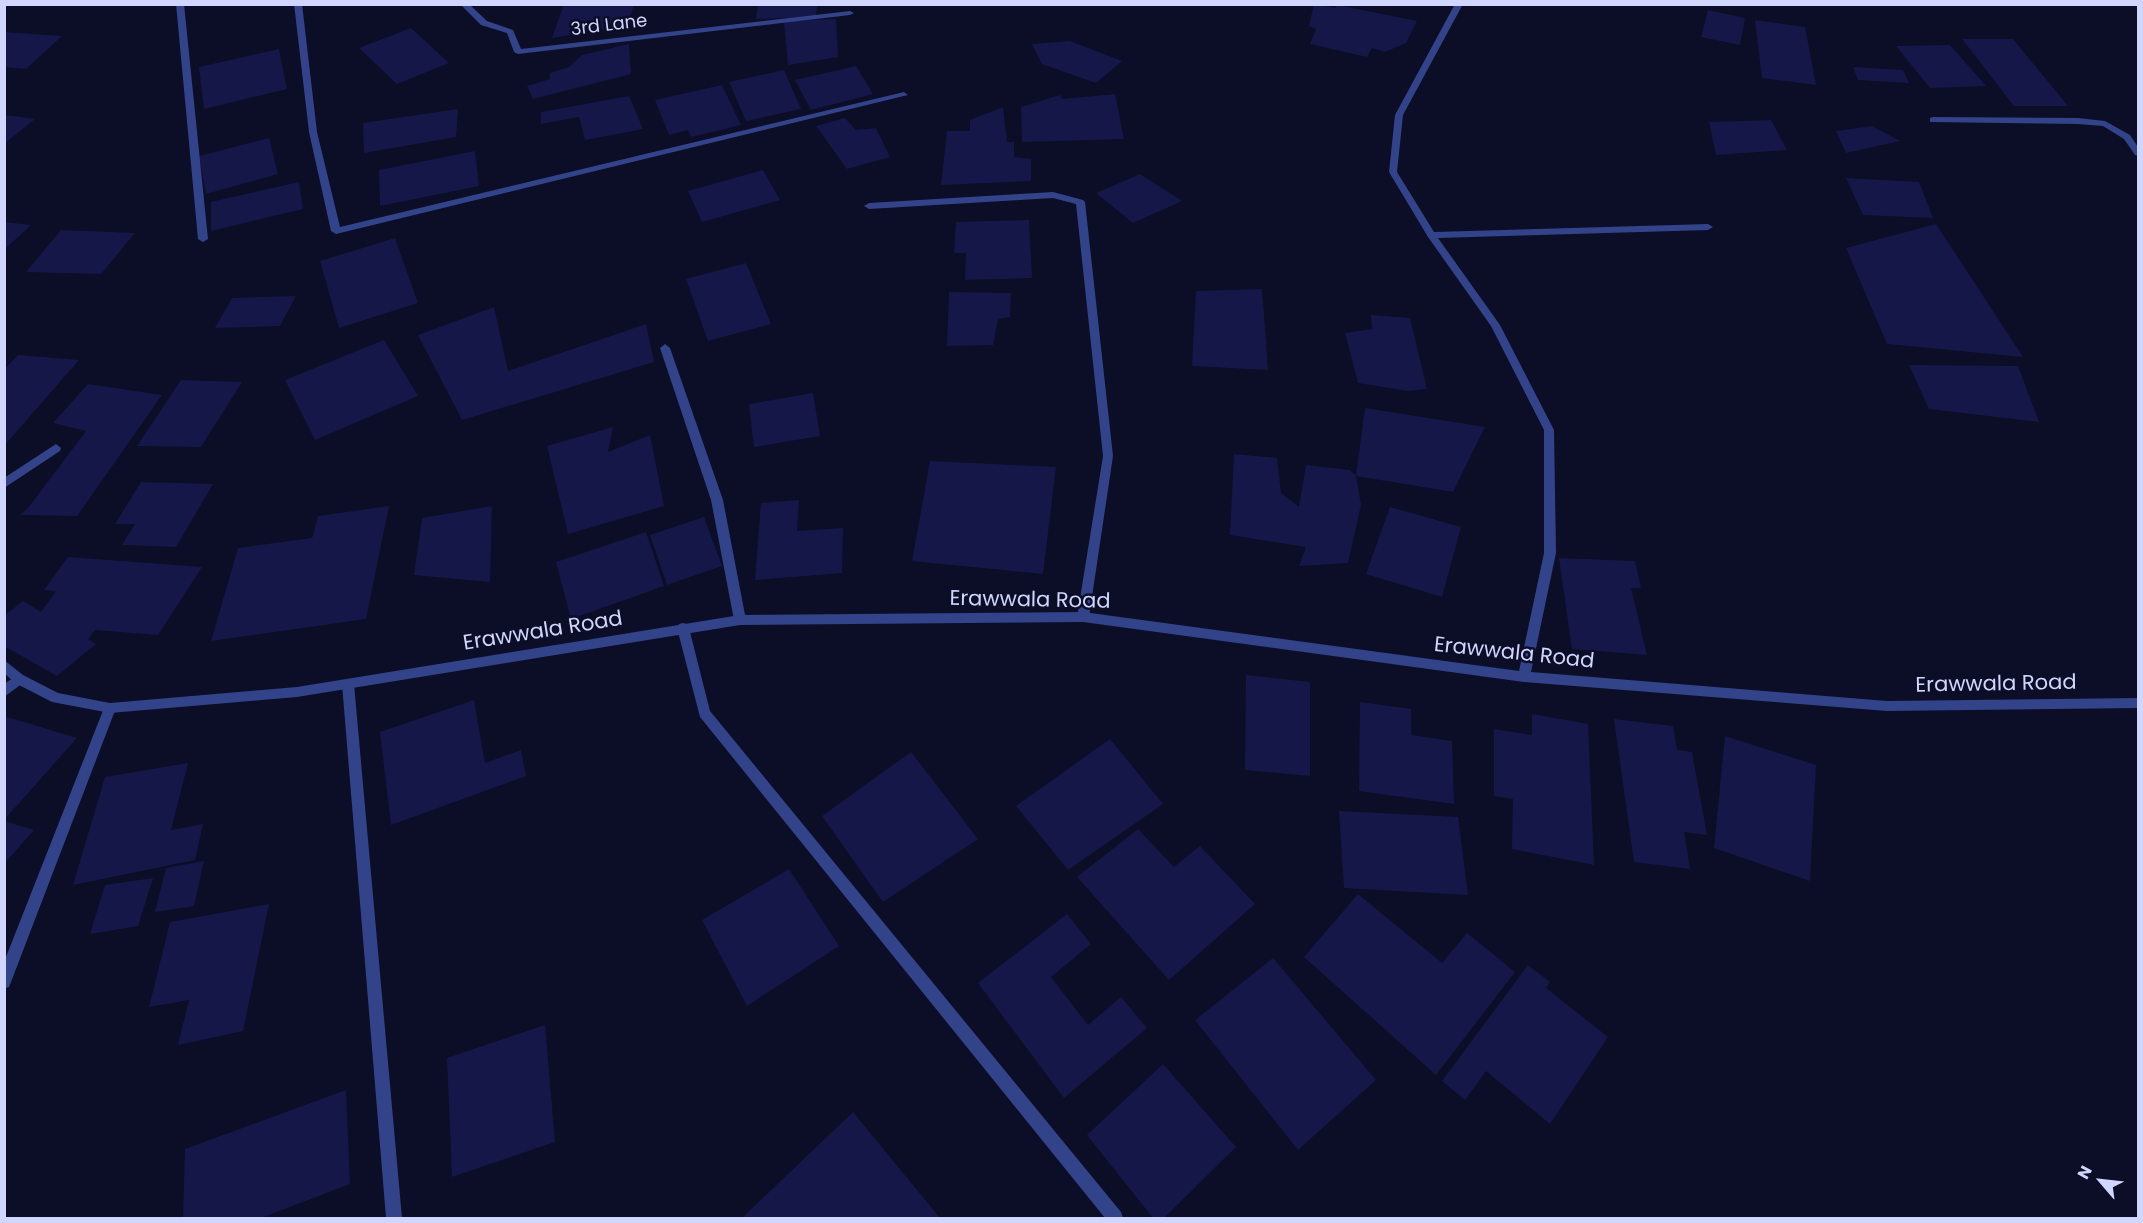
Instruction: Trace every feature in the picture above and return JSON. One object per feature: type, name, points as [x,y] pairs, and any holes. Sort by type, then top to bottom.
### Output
[{"type":"street","points":[[180,4],[203,239]]},
{"type":"street","points":[[298,4],[313,132],[336,231],[904,95]]},
{"type":"street","name":"3rd Lane","points":[[464,4],[484,22],[510,32],[518,52],[850,13]]},
{"type":"street","points":[[1459,4],[1399,115],[1394,172],[1431,235],[1495,325],[1549,430],[1550,553],[1524,677]]},
{"type":"street","points":[[1933,120],[2078,121],[2105,124],[2127,137],[2139,153]]},
{"type":"street","points":[[869,206],[1053,195],[1080,202],[1108,456],[1083,617]]},
{"type":"street","points":[[1431,235],[1708,227]]},
{"type":"street","points":[[665,348],[717,500],[740,620]]},
{"type":"street","points":[[4,484],[56,448]]},
{"type":"street","name":"Erawwala Road","points":[[4,666],[19,679],[56,698],[110,708],[297,692],[740,620],[1083,617],[1524,677],[1887,706],[2139,703]]},
{"type":"street","points":[[683,628],[704,713],[1115,1218]]},
{"type":"street","points":[[4,692],[19,679]]},
{"type":"street","points":[[348,684],[394,1218]]},
{"type":"street","points":[[4,982],[110,708]]},
{"type":"building","points":[[564,4],[634,4],[628,25],[552,38]]},
{"type":"building","points":[[758,4],[817,4],[816,17],[756,19]]},
{"type":"building","points":[[1314,4],[1335,8],[1337,5],[1417,21],[1406,43],[1385,52],[1372,48],[1367,57],[1310,44],[1316,29],[1309,26]]},
{"type":"building","points":[[1708,10],[1745,18],[1740,45],[1701,37]]},
{"type":"building","points":[[836,19],[838,57],[788,65],[784,21]]},
{"type":"building","points":[[1755,20],[1805,27],[1816,85],[1762,78]]},
{"type":"building","points":[[411,28],[449,63],[397,84],[359,48]]},
{"type":"building","points":[[4,32],[62,36],[26,69],[4,67]]},
{"type":"building","points":[[1962,39],[2013,39],[2068,106],[2014,106]]},
{"type":"building","points":[[1070,41],[1122,61],[1096,83],[1042,64],[1032,44]]},
{"type":"building","points":[[629,44],[631,74],[533,99],[527,86],[550,79],[550,73],[569,67],[582,55]]},
{"type":"building","points":[[1950,45],[1986,86],[1930,88],[1896,46]]},
{"type":"building","points":[[279,49],[287,89],[204,109],[199,67]]},
{"type":"building","points":[[856,66],[873,94],[811,110],[795,80]]},
{"type":"building","points":[[1853,67],[1903,70],[1909,83],[1858,80]]},
{"type":"building","points":[[784,70],[801,109],[746,121],[729,82]]},
{"type":"building","points":[[722,85],[741,125],[691,137],[688,130],[669,135],[655,100]]},
{"type":"building","points":[[1115,94],[1124,139],[1022,142],[1021,107],[1060,95],[1062,99]]},
{"type":"building","points":[[629,96],[643,129],[585,140],[579,117],[541,124],[541,112]]},
{"type":"building","points":[[1003,107],[1007,142],[1014,142],[1014,157],[1031,159],[1031,181],[941,185],[947,131],[970,131],[970,120]]},
{"type":"building","points":[[458,109],[456,137],[364,153],[363,123]]},
{"type":"building","points":[[4,115],[35,119],[4,144]]},
{"type":"building","points":[[845,118],[856,130],[876,128],[890,157],[847,169],[816,126]]},
{"type":"building","points":[[1771,120],[1787,150],[1716,155],[1709,122]]},
{"type":"building","points":[[1872,126],[1900,141],[1846,153],[1836,131]]},
{"type":"building","points":[[269,138],[278,174],[206,194],[199,156]]},
{"type":"building","points":[[475,151],[479,186],[380,206],[379,170]]},
{"type":"building","points":[[763,170],[780,200],[702,222],[688,191]]},
{"type":"building","points":[[1140,174],[1182,201],[1133,223],[1096,193]]},
{"type":"building","points":[[1846,178],[1919,182],[1933,218],[1863,215]]},
{"type":"building","points":[[299,182],[303,209],[211,231],[211,202]]},
{"type":"building","points":[[1029,220],[1032,278],[965,280],[966,253],[954,253],[956,222]]},
{"type":"building","points":[[4,222],[31,225],[4,250]]},
{"type":"building","points":[[1936,224],[2023,357],[1887,344],[1846,248]]},
{"type":"building","points":[[61,230],[135,233],[101,274],[26,272]]},
{"type":"building","points":[[395,238],[418,303],[339,328],[320,261]]},
{"type":"building","points":[[746,263],[771,324],[708,341],[686,279]]},
{"type":"building","points":[[1262,289],[1268,370],[1192,366],[1196,291]]},
{"type":"building","points":[[949,292],[1011,293],[1010,317],[998,319],[993,345],[947,346]]},
{"type":"building","points":[[296,296],[280,326],[215,328],[232,298]]},
{"type":"building","points":[[494,307],[508,371],[646,324],[654,362],[462,420],[418,335]]},
{"type":"building","points":[[1371,315],[1410,318],[1427,389],[1408,391],[1358,383],[1345,333],[1372,329]]},
{"type":"building","points":[[384,340],[418,396],[315,440],[285,380]]},
{"type":"building","points":[[18,355],[79,360],[4,446],[4,370]]},
{"type":"building","points":[[1909,365],[2018,366],[2039,422],[1929,409]]},
{"type":"building","points":[[181,380],[242,382],[201,447],[137,446]]},
{"type":"building","points":[[88,384],[162,395],[77,516],[20,515],[28,508],[86,431],[53,423]]},
{"type":"building","points":[[813,393],[820,436],[754,447],[749,404]]},
{"type":"building","points":[[1365,408],[1485,427],[1453,492],[1356,476]]},
{"type":"building","points":[[613,427],[608,452],[650,435],[664,506],[568,534],[547,446]]},
{"type":"building","points":[[1234,454],[1277,458],[1281,493],[1299,507],[1306,465],[1350,470],[1356,476],[1361,505],[1348,563],[1299,566],[1306,547],[1230,535]]},
{"type":"building","points":[[930,461],[1056,467],[1043,574],[912,561]]},
{"type":"building","points":[[141,482],[213,484],[176,547],[122,545],[135,524],[115,524]]},
{"type":"building","points":[[799,500],[797,531],[843,528],[842,573],[755,580],[761,503]]},
{"type":"building","points":[[389,506],[366,619],[211,641],[238,548],[312,538],[318,516]]},
{"type":"building","points":[[492,506],[490,582],[414,575],[422,518]]},
{"type":"building","points":[[1390,507],[1461,527],[1442,597],[1366,574]]},
{"type":"building","points":[[704,517],[722,566],[667,585],[650,535]]},
{"type":"building","points":[[646,532],[664,586],[571,619],[556,562]]},
{"type":"building","points":[[68,557],[202,567],[158,635],[95,630],[88,639],[96,644],[57,676],[4,646],[4,616],[23,601],[41,612],[56,591],[44,590]]},
{"type":"building","points":[[1559,558],[1635,561],[1641,588],[1631,588],[1647,655],[1572,649]]},
{"type":"building","points":[[1246,675],[1310,682],[1310,776],[1245,770]]},
{"type":"building","points":[[474,700],[485,763],[521,750],[526,776],[391,825],[380,732]]},
{"type":"building","points":[[1360,702],[1411,709],[1411,735],[1452,741],[1454,804],[1359,791]]},
{"type":"building","points":[[1532,714],[1588,724],[1594,865],[1512,849],[1513,799],[1494,796],[1494,729],[1532,735]]},
{"type":"building","points":[[4,716],[77,738],[4,820]]},
{"type":"building","points":[[1614,719],[1673,726],[1677,750],[1692,752],[1707,835],[1684,832],[1690,869],[1634,862]]},
{"type":"building","points":[[1725,736],[1816,765],[1810,881],[1714,848]]},
{"type":"building","points":[[1110,739],[1163,804],[1068,870],[1016,806]]},
{"type":"building","points":[[911,752],[978,839],[883,902],[822,816]]},
{"type":"building","points":[[188,763],[171,830],[203,824],[195,860],[73,885],[105,777]]},
{"type":"building","points":[[1339,811],[1458,817],[1468,895],[1344,888]]},
{"type":"building","points":[[4,821],[34,830],[4,864]]},
{"type":"building","points":[[1138,829],[1174,867],[1200,846],[1255,904],[1169,980],[1077,877]]},
{"type":"building","points":[[204,861],[194,906],[155,912],[166,868]]},
{"type":"building","points":[[789,869],[839,946],[747,1006],[702,920]]},
{"type":"building","points":[[153,878],[138,926],[90,934],[105,885]]},
{"type":"building","points":[[1358,894],[1442,963],[1467,933],[1515,972],[1436,1075],[1304,957]]},
{"type":"building","points":[[269,904],[243,1031],[178,1045],[189,1000],[149,1007],[170,922]]},
{"type":"building","points":[[1067,914],[1091,944],[1051,977],[1088,1025],[1121,997],[1147,1028],[1064,1098],[978,983]]},
{"type":"building","points":[[1273,958],[1376,1080],[1298,1150],[1195,1020]]},
{"type":"building","points":[[1528,965],[1550,982],[1546,988],[1608,1037],[1550,1124],[1486,1071],[1465,1100],[1442,1081]]},
{"type":"building","points":[[545,1025],[555,1142],[452,1177],[447,1058]]},
{"type":"building","points":[[1163,1064],[1236,1147],[1164,1218],[1153,1218],[1087,1135]]},
{"type":"building","points":[[346,1090],[350,1184],[261,1218],[183,1218],[185,1149]]},
{"type":"building","points":[[853,1112],[940,1218],[746,1218],[744,1216]]}]
